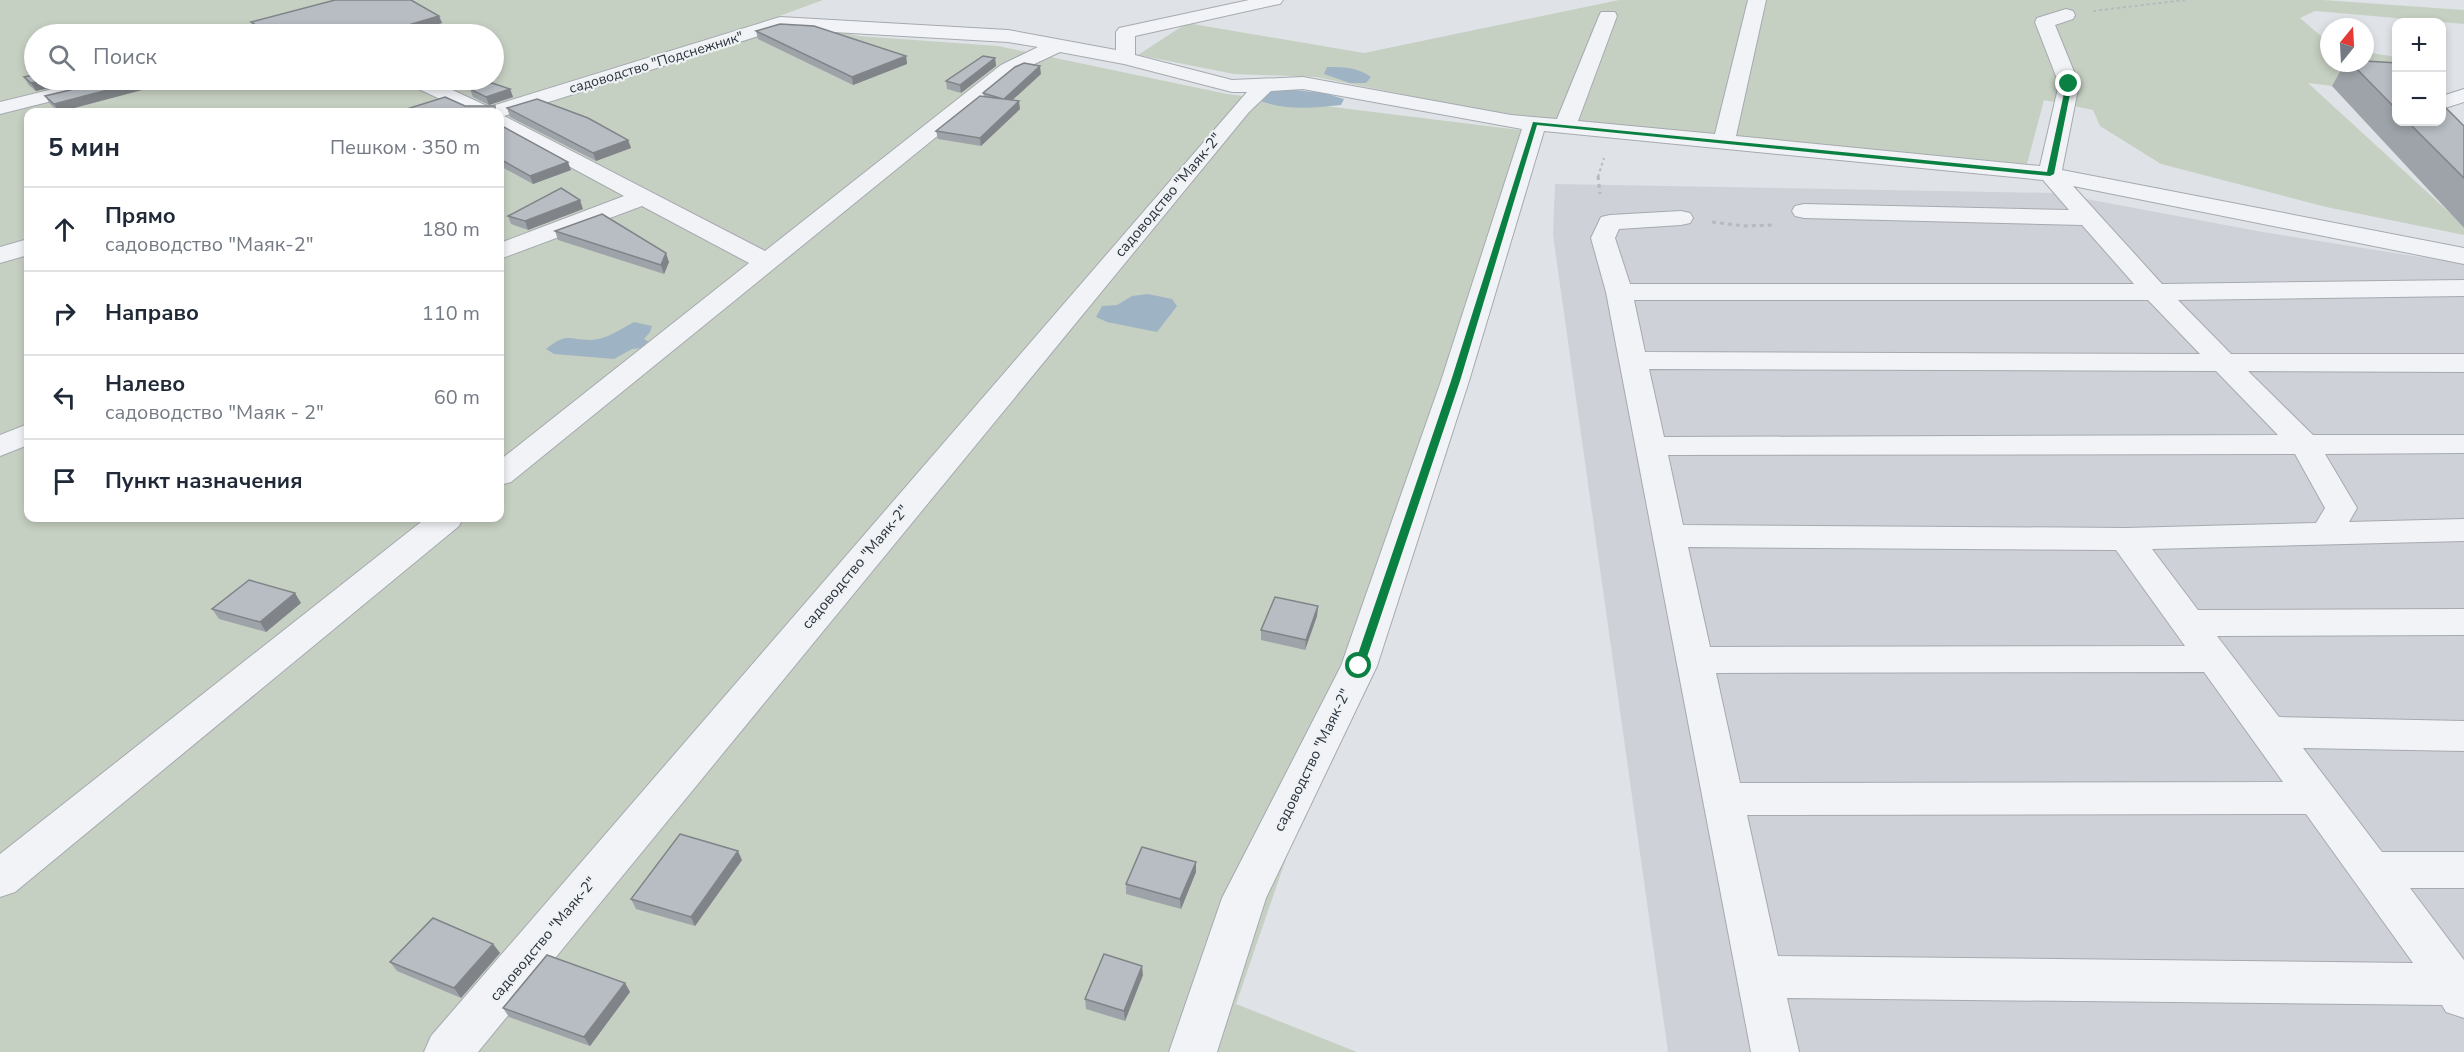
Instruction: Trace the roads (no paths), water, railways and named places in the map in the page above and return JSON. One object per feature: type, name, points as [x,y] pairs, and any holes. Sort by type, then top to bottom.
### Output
[{"type":"street","points":[[1125,58],[1126,32],[1274,0]]},
{"type":"street","points":[[1724,141],[1757,0]]},
{"type":"street","points":[[2066,15],[2044,22],[2069,84],[2050,174],[2155,292],[2305,445],[2341,508],[2326,534]]},
{"type":"street","name":"садоводство \"Маяк-2\"","points":[[1193,1052],[1244,898],[1359,666],[1455,381],[1550,125],[1608,16]]},
{"type":"street","name":"садоводство \"Подснежник\"","points":[[504,109],[780,22],[1008,36],[1125,58],[1232,86],[1303,83],[1550,125],[2050,174],[2464,256]]},
{"type":"street","points":[[504,472],[1008,69],[1059,45]]},
{"type":"street","name":"садоводство \"Маяк-2\"","points":[[448,1052],[1242,108],[1265,85]]},
{"type":"street","points":[[0,108],[73,90]]},
{"type":"street","points":[[437,90],[475,108]]},
{"type":"street","points":[[2446,102],[2464,95]]},
{"type":"street","points":[[504,123],[765,261]]},
{"type":"street","points":[[504,250],[643,196]]},
{"type":"street","points":[[1804,211],[2089,218]]},
{"type":"street","points":[[1681,218],[1610,222],[1603,238],[1618,292],[1775,1052]]},
{"type":"street","points":[[0,255],[24,248]]},
{"type":"street","points":[[1618,292],[2155,292],[2464,288]]},
{"type":"street","points":[[1632,360],[2464,363]]},
{"type":"street","points":[[0,447],[24,436]]},
{"type":"street","points":[[1650,446],[2464,444]]},
{"type":"street","points":[[0,879],[442,522]]},
{"type":"street","points":[[1669,536],[2126,539],[2464,530]]},
{"type":"street","points":[[2126,539],[2459,993]]},
{"type":"street","points":[[2188,622],[2464,622]]},
{"type":"street","points":[[1694,660],[2215,659]]},
{"type":"street","points":[[2269,732],[2464,735]]},
{"type":"street","points":[[1723,800],[2317,798]]},
{"type":"street","points":[[2370,870],[2464,870]]},
{"type":"street","points":[[1760,977],[2459,993]]},
{"type":"water","points":[[1327,67],[1355,69],[1371,77],[1366,83],[1350,83],[1324,74]]},
{"type":"water","points":[[1295,90],[1324,93],[1344,99],[1341,105],[1310,108],[1278,106],[1258,100],[1269,91]]},
{"type":"water","points":[[1148,294],[1172,299],[1177,306],[1157,332],[1107,322],[1096,317],[1102,306],[1117,305],[1132,296]]},
{"type":"water","points":[[634,322],[652,326],[644,339],[649,342],[641,348],[632,349],[614,359],[554,354],[546,349],[559,340],[568,338],[590,340],[601,338]]}]
